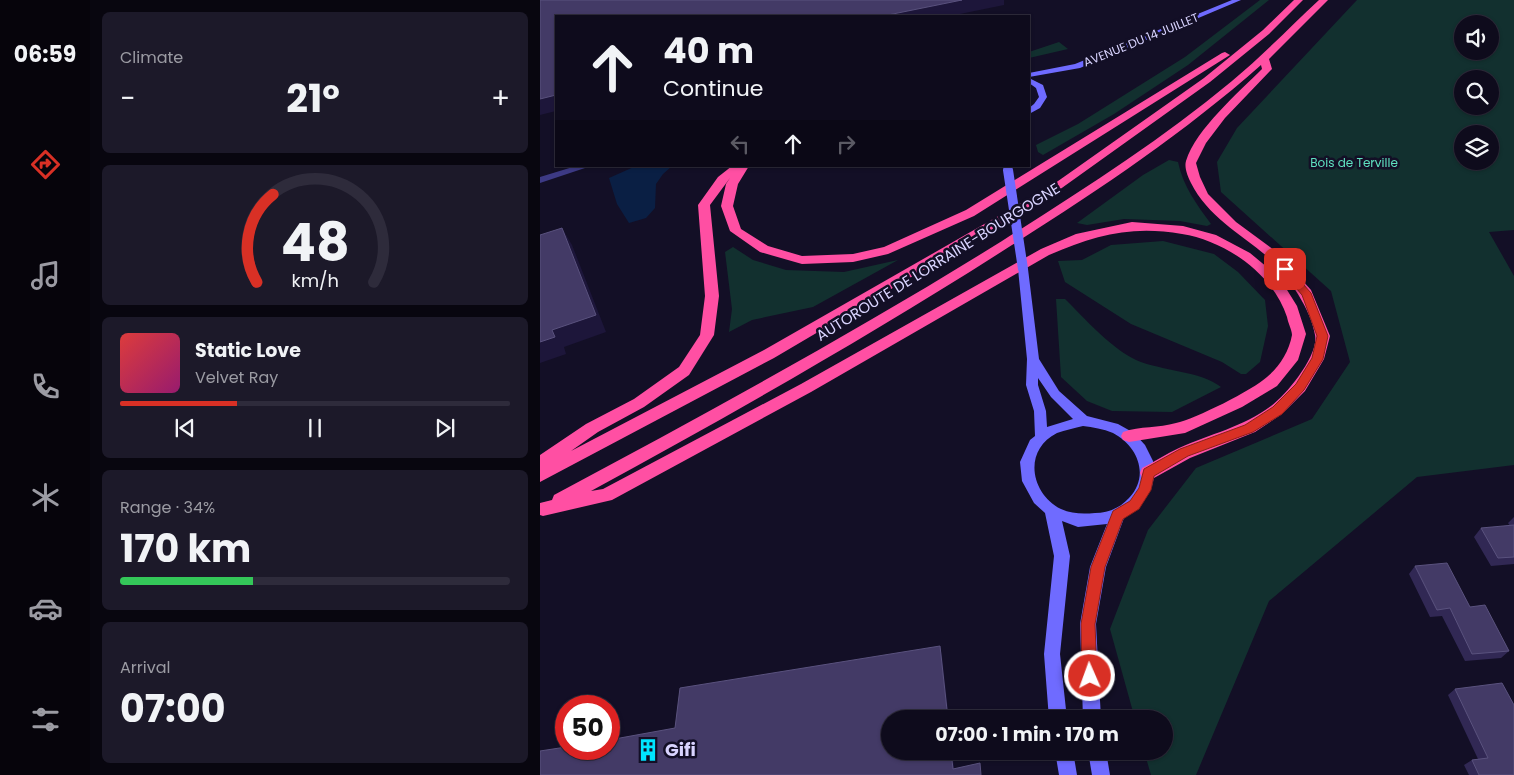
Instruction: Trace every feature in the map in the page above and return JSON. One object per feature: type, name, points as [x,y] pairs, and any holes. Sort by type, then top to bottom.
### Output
[{"type":"highway","name":"AUTOROUTE DE LORRAINE-BOURGOGNE","points":[[540,475],[769,354],[1055,188],[1206,80],[1266,32],[1299,0]]},
{"type":"highway","name":"AUTOROUTE DE LORRAINE-BOURGOGNE","points":[[541,510],[729,409],[864,332],[967,270],[1076,199],[1204,107],[1264,58],[1324,0]]},
{"type":"highway","points":[[743,167],[732,184],[728,206],[736,231],[764,249],[802,260],[853,258],[888,250],[970,213],[1103,132],[1190,76],[1266,32]]},
{"type":"highway","points":[[1148,473],[1184,453],[1249,428],[1277,410],[1300,387],[1317,359],[1323,336],[1306,293],[1274,256],[1232,225],[1203,195],[1194,177],[1191,163],[1201,142],[1221,116],[1267,69],[1264,58]]},
{"type":"highway","points":[[540,464],[592,428],[639,403],[684,371],[707,335],[711,306],[712,296],[704,205],[722,179],[738,167]]},
{"type":"highway","points":[[541,510],[606,495],[806,388],[1045,252],[1080,238],[1132,226],[1183,230],[1212,238],[1246,256],[1274,280],[1290,306],[1299,334],[1291,360],[1272,382],[1237,403],[1179,429],[1129,436]]},
{"type":"main road","name":"AVENUE DU 14 JUILLET","points":[[1030,110],[1041,102],[1043,92],[1052,80],[1072,67],[1238,0]]},
{"type":"main road","name":"AVENUE DU 14 JUILLET","points":[[1030,75],[1072,67]]},
{"type":"main road","points":[[1030,81],[1040,87],[1043,92]]},
{"type":"main road","points":[[1008,168],[1023,269],[1033,359],[1032,385],[1040,411],[1041,436]]},
{"type":"main road","points":[[1033,359],[1055,394],[1083,421]]},
{"type":"main road","points":[[1083,421],[1107,426],[1129,436],[1139,447],[1146,459],[1148,473],[1145,490],[1134,505],[1118,515],[1102,520],[1084,521],[1052,510],[1035,494],[1028,482],[1026,469],[1028,456],[1041,436],[1053,428],[1067,423],[1083,421]]},
{"type":"main road","points":[[1052,510],[1062,556],[1052,654],[1057,710]]},
{"type":"main road","points":[[1092,710],[1088,624],[1098,567],[1118,515]]},
{"type":"main road","points":[[1066,760],[1068,775]]},
{"type":"main road","points":[[1098,760],[1101,775]]},
{"type":"street","points":[[540,180],[584,167]]},
{"type":"green space","points":[[1260,0],[1269,0],[1188,65],[1114,114],[1043,155],[1038,152],[1036,145],[1078,124],[1185,57]]},
{"type":"green space","name":"Bois de Terville","points":[[1357,0],[1514,0],[1514,230],[1489,232],[1514,276],[1514,465],[1417,477],[1269,601],[1196,775],[1151,775],[1147,760],[1173,760],[1173,710],[1132,710],[1110,629],[1148,530],[1196,468],[1312,419],[1350,362],[1331,291],[1221,192],[1217,162],[1237,128]]},
{"type":"green space","points":[[1059,42],[1068,49],[1030,58],[1030,52]]},
{"type":"green space","points":[[1169,160],[1178,162],[1187,187],[1211,224],[1207,226],[1180,221],[1124,219],[1087,225],[1077,223],[1143,175]]},
{"type":"green space","points":[[1163,241],[1214,254],[1238,272],[1265,300],[1268,326],[1260,362],[1246,374],[1241,374],[1222,362],[1131,324],[1065,282],[1058,261],[1082,260],[1111,245]]},
{"type":"green space","points":[[733,247],[753,260],[786,270],[844,272],[898,260],[813,307],[752,320],[729,332],[732,309],[725,252]]},
{"type":"green space","points":[[1056,299],[1065,299],[1108,341],[1136,360],[1157,367],[1192,374],[1221,387],[1172,412],[1112,411],[1087,401],[1061,377]]},
{"type":"water","points":[[634,167],[671,167],[656,184],[655,208],[646,218],[629,223],[617,204],[609,178]]},
{"type":"building","points":[[540,0],[962,0],[888,15],[555,15],[555,95],[540,99]]},
{"type":"building","points":[[562,228],[596,315],[552,330],[555,337],[540,342],[540,235]]},
{"type":"building","points":[[1514,525],[1514,557],[1498,558],[1481,528]]},
{"type":"building","points":[[1447,563],[1470,607],[1485,605],[1509,651],[1472,654],[1450,608],[1437,610],[1415,566]]},
{"type":"building","points":[[940,646],[947,710],[881,710],[881,760],[952,760],[953,769],[980,763],[981,775],[540,775],[540,751],[555,749],[555,760],[620,760],[620,738],[675,728],[680,688]]},
{"type":"building","points":[[1502,683],[1514,705],[1514,775],[1479,775],[1472,760],[1488,758],[1455,689]]},
{"type":"place","name":"Gifi","points":[[648,750]]},
{"type":"route","points":[[1090,676],[1088,624],[1098,567],[1118,515],[1134,505],[1145,490],[1148,473],[1184,453],[1249,428],[1277,410],[1300,387],[1317,359],[1323,336],[1306,293],[1285,269]]}]
